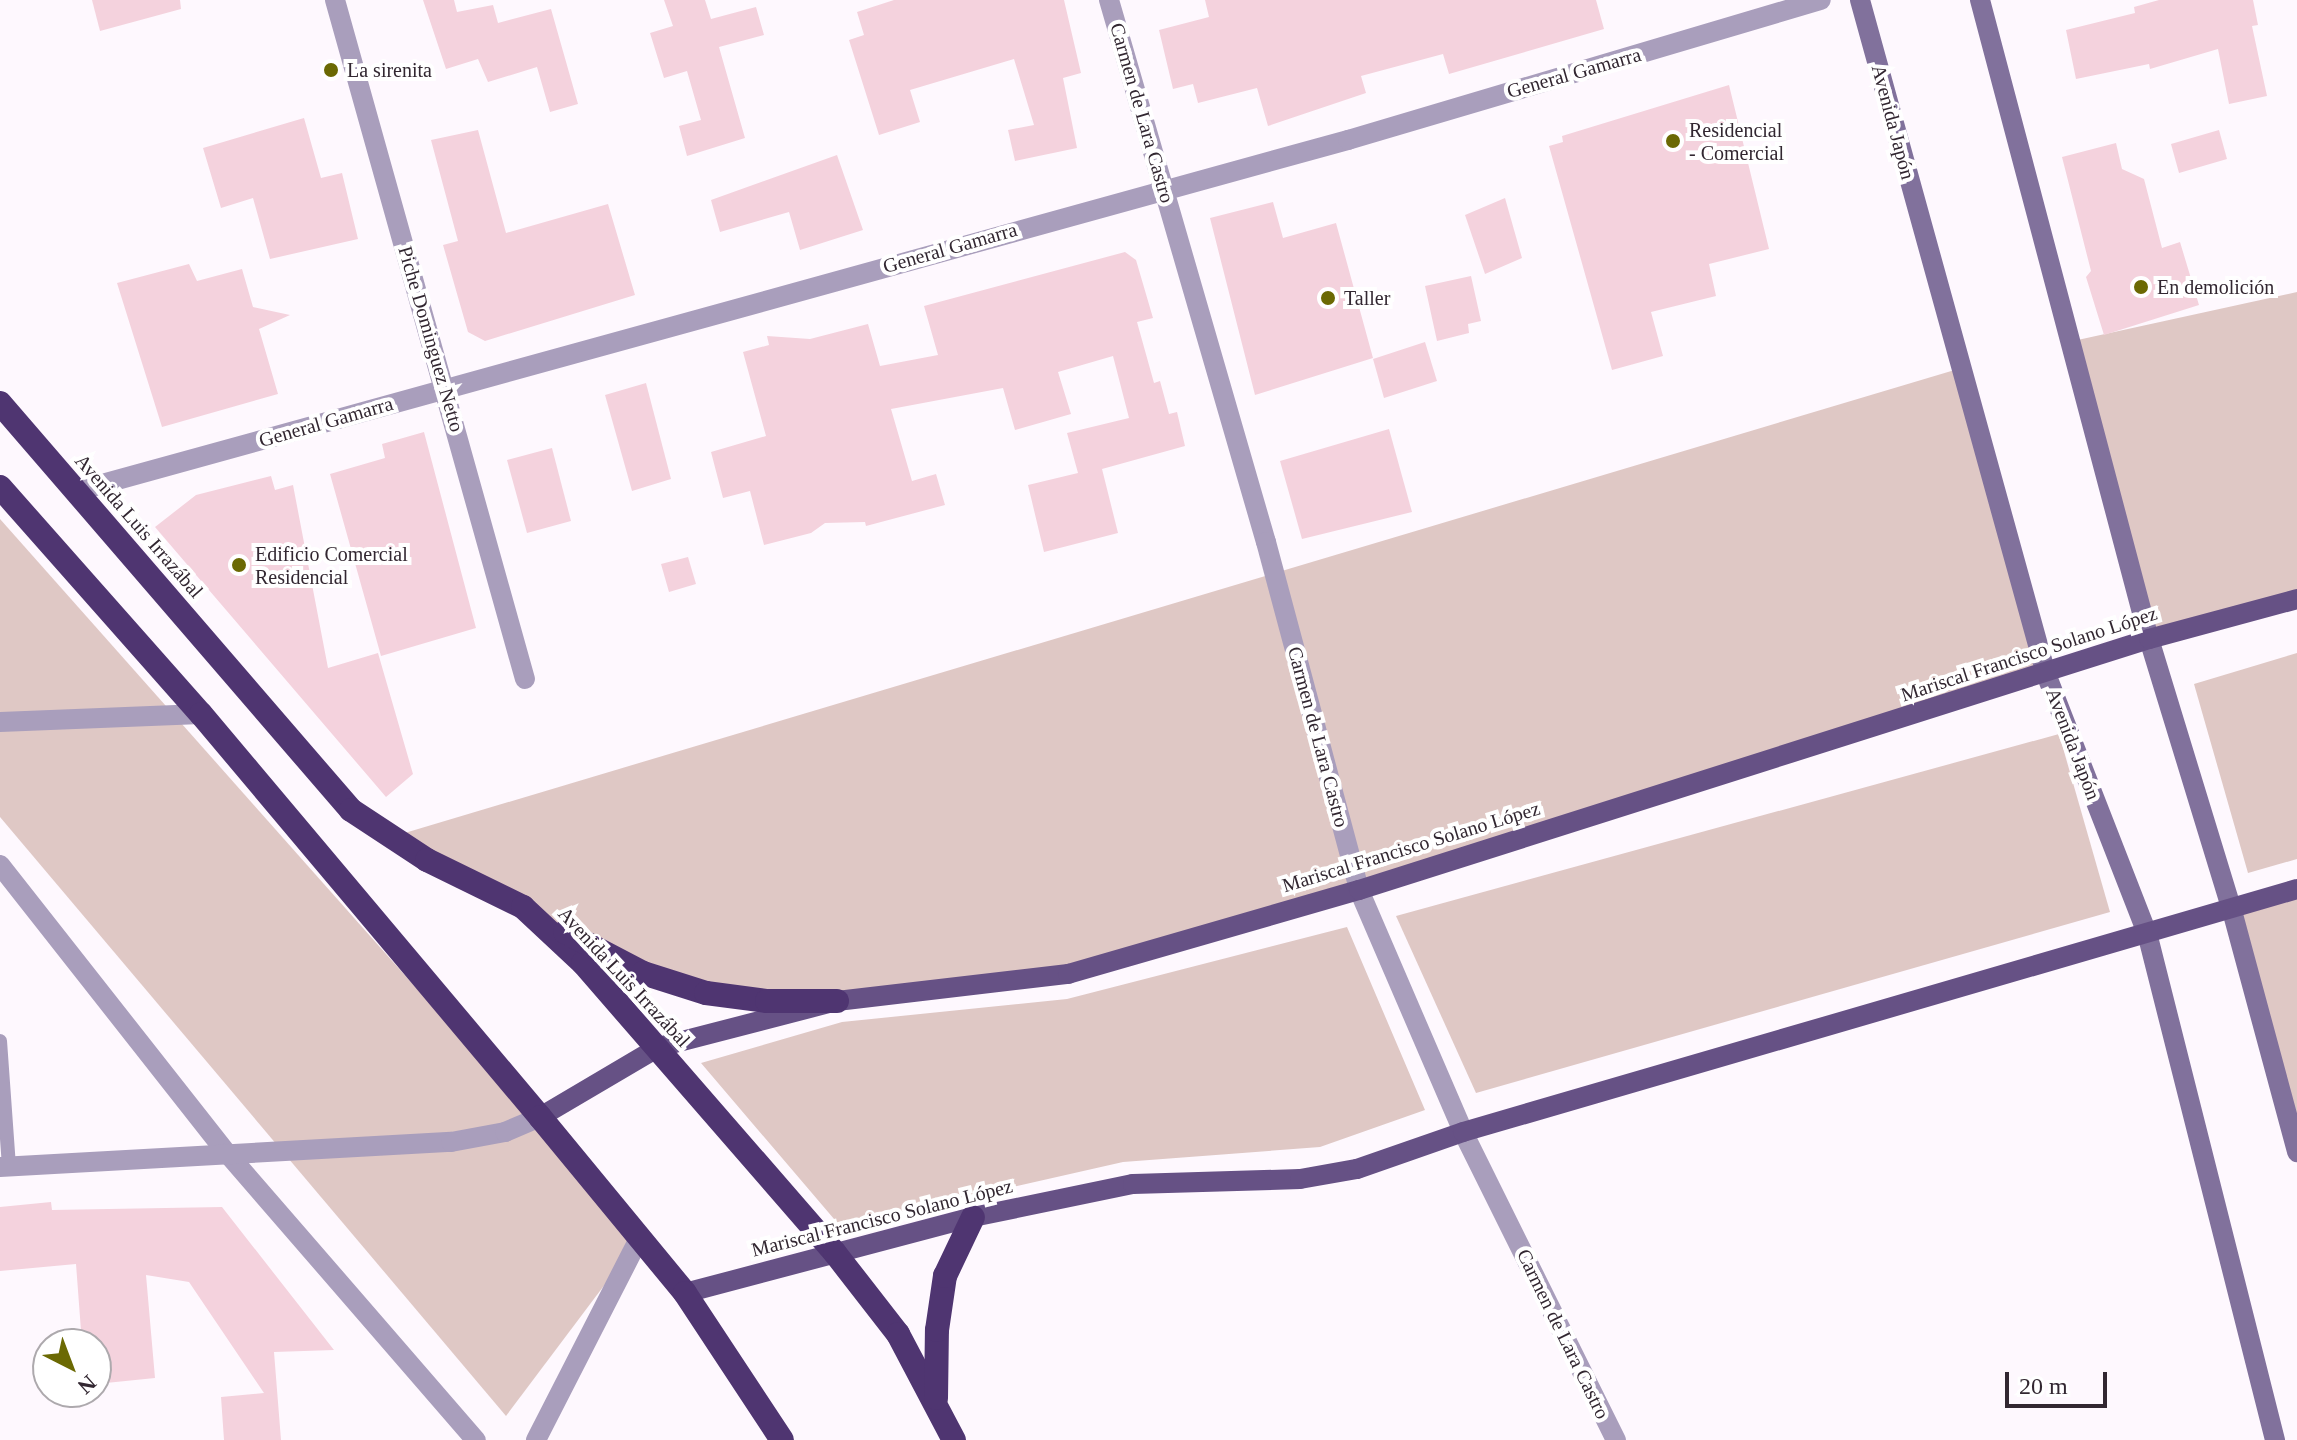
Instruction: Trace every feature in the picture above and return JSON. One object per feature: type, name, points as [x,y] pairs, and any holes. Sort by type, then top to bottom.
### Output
[{"type":"highway","name":"Avenida Luis Irrazábal","points":[[0,403],[351,810],[427,860],[523,907],[565,944],[659,1047],[835,1253],[898,1334],[954,1440]]},
{"type":"highway","points":[[0,487],[201,714],[685,1293],[782,1440]]},
{"type":"highway","points":[[523,907],[643,973],[706,993],[767,1001],[837,1001]]},
{"type":"highway","points":[[936,1401],[937,1330],[945,1276],[973,1217]]},
{"type":"main road","name":"Avenida Japón","points":[[1860,0],[2046,674],[2147,933],[2275,1440]]},
{"type":"main road","points":[[1980,0],[2149,639],[2293,1118],[2297,1152]]},
{"type":"main road","name":"Mariscal Francisco Solano López","points":[[540,1117],[659,1047],[837,1001],[1068,974],[1359,890],[2149,639],[2297,599]]},
{"type":"main road","name":"Mariscal Francisco Solano López","points":[[685,1293],[973,1217],[1133,1184],[1300,1179],[1357,1169],[1463,1132],[2297,889]]},
{"type":"street","name":"Piche Dominguez Netto","points":[[335,0],[525,679]]},
{"type":"street","name":"Carmen de Lara Castro","points":[[1109,0],[1359,890],[1463,1132],[1616,1440]]},
{"type":"street","name":"General Gamarra","points":[[77,491],[1164,188],[1348,140],[1821,0]]},
{"type":"street","points":[[0,722],[201,714]]},
{"type":"street","points":[[0,865],[227,1153],[476,1440]]},
{"type":"street","points":[[4,1166],[477,1139],[540,1117]]},
{"type":"street","points":[[536,1440],[639,1239]]},
{"type":"lane","points":[[0,1041],[4,1166]]},
{"type":"shaded area","points":[[2297,292],[2297,598],[2149,639],[2073,341]]},
{"type":"shaded area","points":[[1958,369],[2046,674],[1068,974],[837,1001],[643,973],[388,838]]},
{"type":"shaded area","points":[[0,519],[639,1239],[506,1416],[0,817]]},
{"type":"shaded area","points":[[2297,653],[2297,859],[2248,873],[2194,684]]},
{"type":"shaded area","points":[[2059,734],[2110,912],[1476,1093],[1396,916]]},
{"type":"shaded area","points":[[2297,889],[2297,1152],[2231,907]]},
{"type":"shaded area","points":[[1347,927],[1425,1110],[1320,1147],[1123,1162],[840,1226],[701,1063],[842,1022],[1067,999]]},
{"type":"building","points":[[92,0],[180,0],[181,9],[100,31]]},
{"type":"building","points":[[423,0],[454,0],[457,12],[493,5],[498,23],[551,9],[578,104],[550,112],[537,67],[488,82],[478,59],[446,69]]},
{"type":"building","points":[[664,0],[705,0],[711,19],[756,7],[764,35],[719,47],[745,138],[687,156],[679,126],[701,120],[687,71],[664,78],[650,33],[673,26]]},
{"type":"building","points":[[894,0],[1064,0],[1081,73],[1063,78],[1077,148],[1015,161],[1008,130],[1034,125],[1014,59],[910,90],[920,122],[879,135],[849,40],[864,35],[857,12]]},
{"type":"building","points":[[1205,0],[1596,0],[1604,29],[1449,74],[1443,54],[1361,76],[1366,93],[1268,126],[1257,88],[1198,103],[1193,84],[1173,89],[1159,30],[1209,17]]},
{"type":"building","points":[[2159,0],[2253,0],[2258,25],[2252,26],[2267,96],[2229,104],[2218,49],[2150,69],[2149,64],[2076,79],[2066,30],[2135,13],[2134,7]]},
{"type":"building","points":[[1729,85],[1769,249],[1709,264],[1716,296],[1651,312],[1663,356],[1612,370],[1549,146],[1563,142],[1562,136]]},
{"type":"building","points":[[304,118],[321,178],[342,173],[358,239],[270,259],[253,198],[221,208],[203,148]]},
{"type":"building","points":[[478,130],[506,233],[608,204],[635,295],[485,341],[468,332],[443,245],[458,241],[431,140]]},
{"type":"building","points":[[2219,130],[2227,159],[2179,173],[2171,144]]},
{"type":"building","points":[[2116,143],[2122,169],[2144,179],[2162,248],[2180,242],[2199,305],[2104,335],[2086,277],[2091,271],[2062,157]]},
{"type":"building","points":[[837,155],[863,230],[800,250],[789,212],[720,232],[711,200]]},
{"type":"building","points":[[1505,198],[1522,258],[1485,274],[1465,215]]},
{"type":"building","points":[[1273,202],[1283,238],[1336,223],[1373,358],[1255,395],[1210,218]]},
{"type":"building","points":[[1125,252],[1136,260],[1153,318],[1137,322],[1154,383],[1160,381],[1169,414],[1177,412],[1185,446],[1102,469],[1118,533],[1044,552],[1028,485],[1078,473],[1067,433],[1129,418],[1113,356],[1058,372],[1071,414],[1015,430],[1003,388],[891,409],[912,481],[936,474],[945,505],[866,526],[865,522],[825,523],[811,533],[764,545],[750,491],[723,498],[711,452],[766,436],[743,352],[769,345],[767,336],[810,339],[868,324],[880,366],[938,355],[924,306]]},
{"type":"building","points":[[189,264],[197,281],[242,269],[253,307],[290,315],[259,329],[278,394],[162,427],[117,283]]},
{"type":"building","points":[[1471,276],[1481,321],[1468,324],[1469,333],[1437,341],[1425,286]]},
{"type":"building","points":[[1425,342],[1437,381],[1384,398],[1373,359]]},
{"type":"building","points":[[646,383],[671,479],[632,491],[605,395]]},
{"type":"building","points":[[1389,429],[1412,512],[1302,539],[1280,461]]},
{"type":"building","points":[[424,432],[476,628],[381,656],[330,474],[385,458],[382,444]]},
{"type":"building","points":[[552,448],[571,521],[527,533],[507,460]]},
{"type":"building","name":"Edificio Comercial Residencial","points":[[271,476],[275,490],[293,485],[328,668],[378,653],[413,774],[386,797],[155,527],[196,495]]},
{"type":"building","points":[[688,557],[696,584],[669,592],[661,564]]},
{"type":"building","points":[[51,1202],[52,1210],[222,1207],[334,1350],[274,1352],[281,1440],[224,1440],[221,1397],[264,1393],[189,1282],[146,1275],[155,1378],[112,1382],[112,1328],[81,1328],[76,1264],[0,1271],[0,1207]]},
{"type":"place","name":"La sirenita","points":[[331,70]]},
{"type":"place","name":"Residencial - Comercial","points":[[1673,141]]},
{"type":"place","name":"En demolición","points":[[2141,287]]},
{"type":"place","name":"Taller","points":[[1328,298]]},
{"type":"place","name":"Edificio Comercial Residencial","points":[[239,565]]}]
